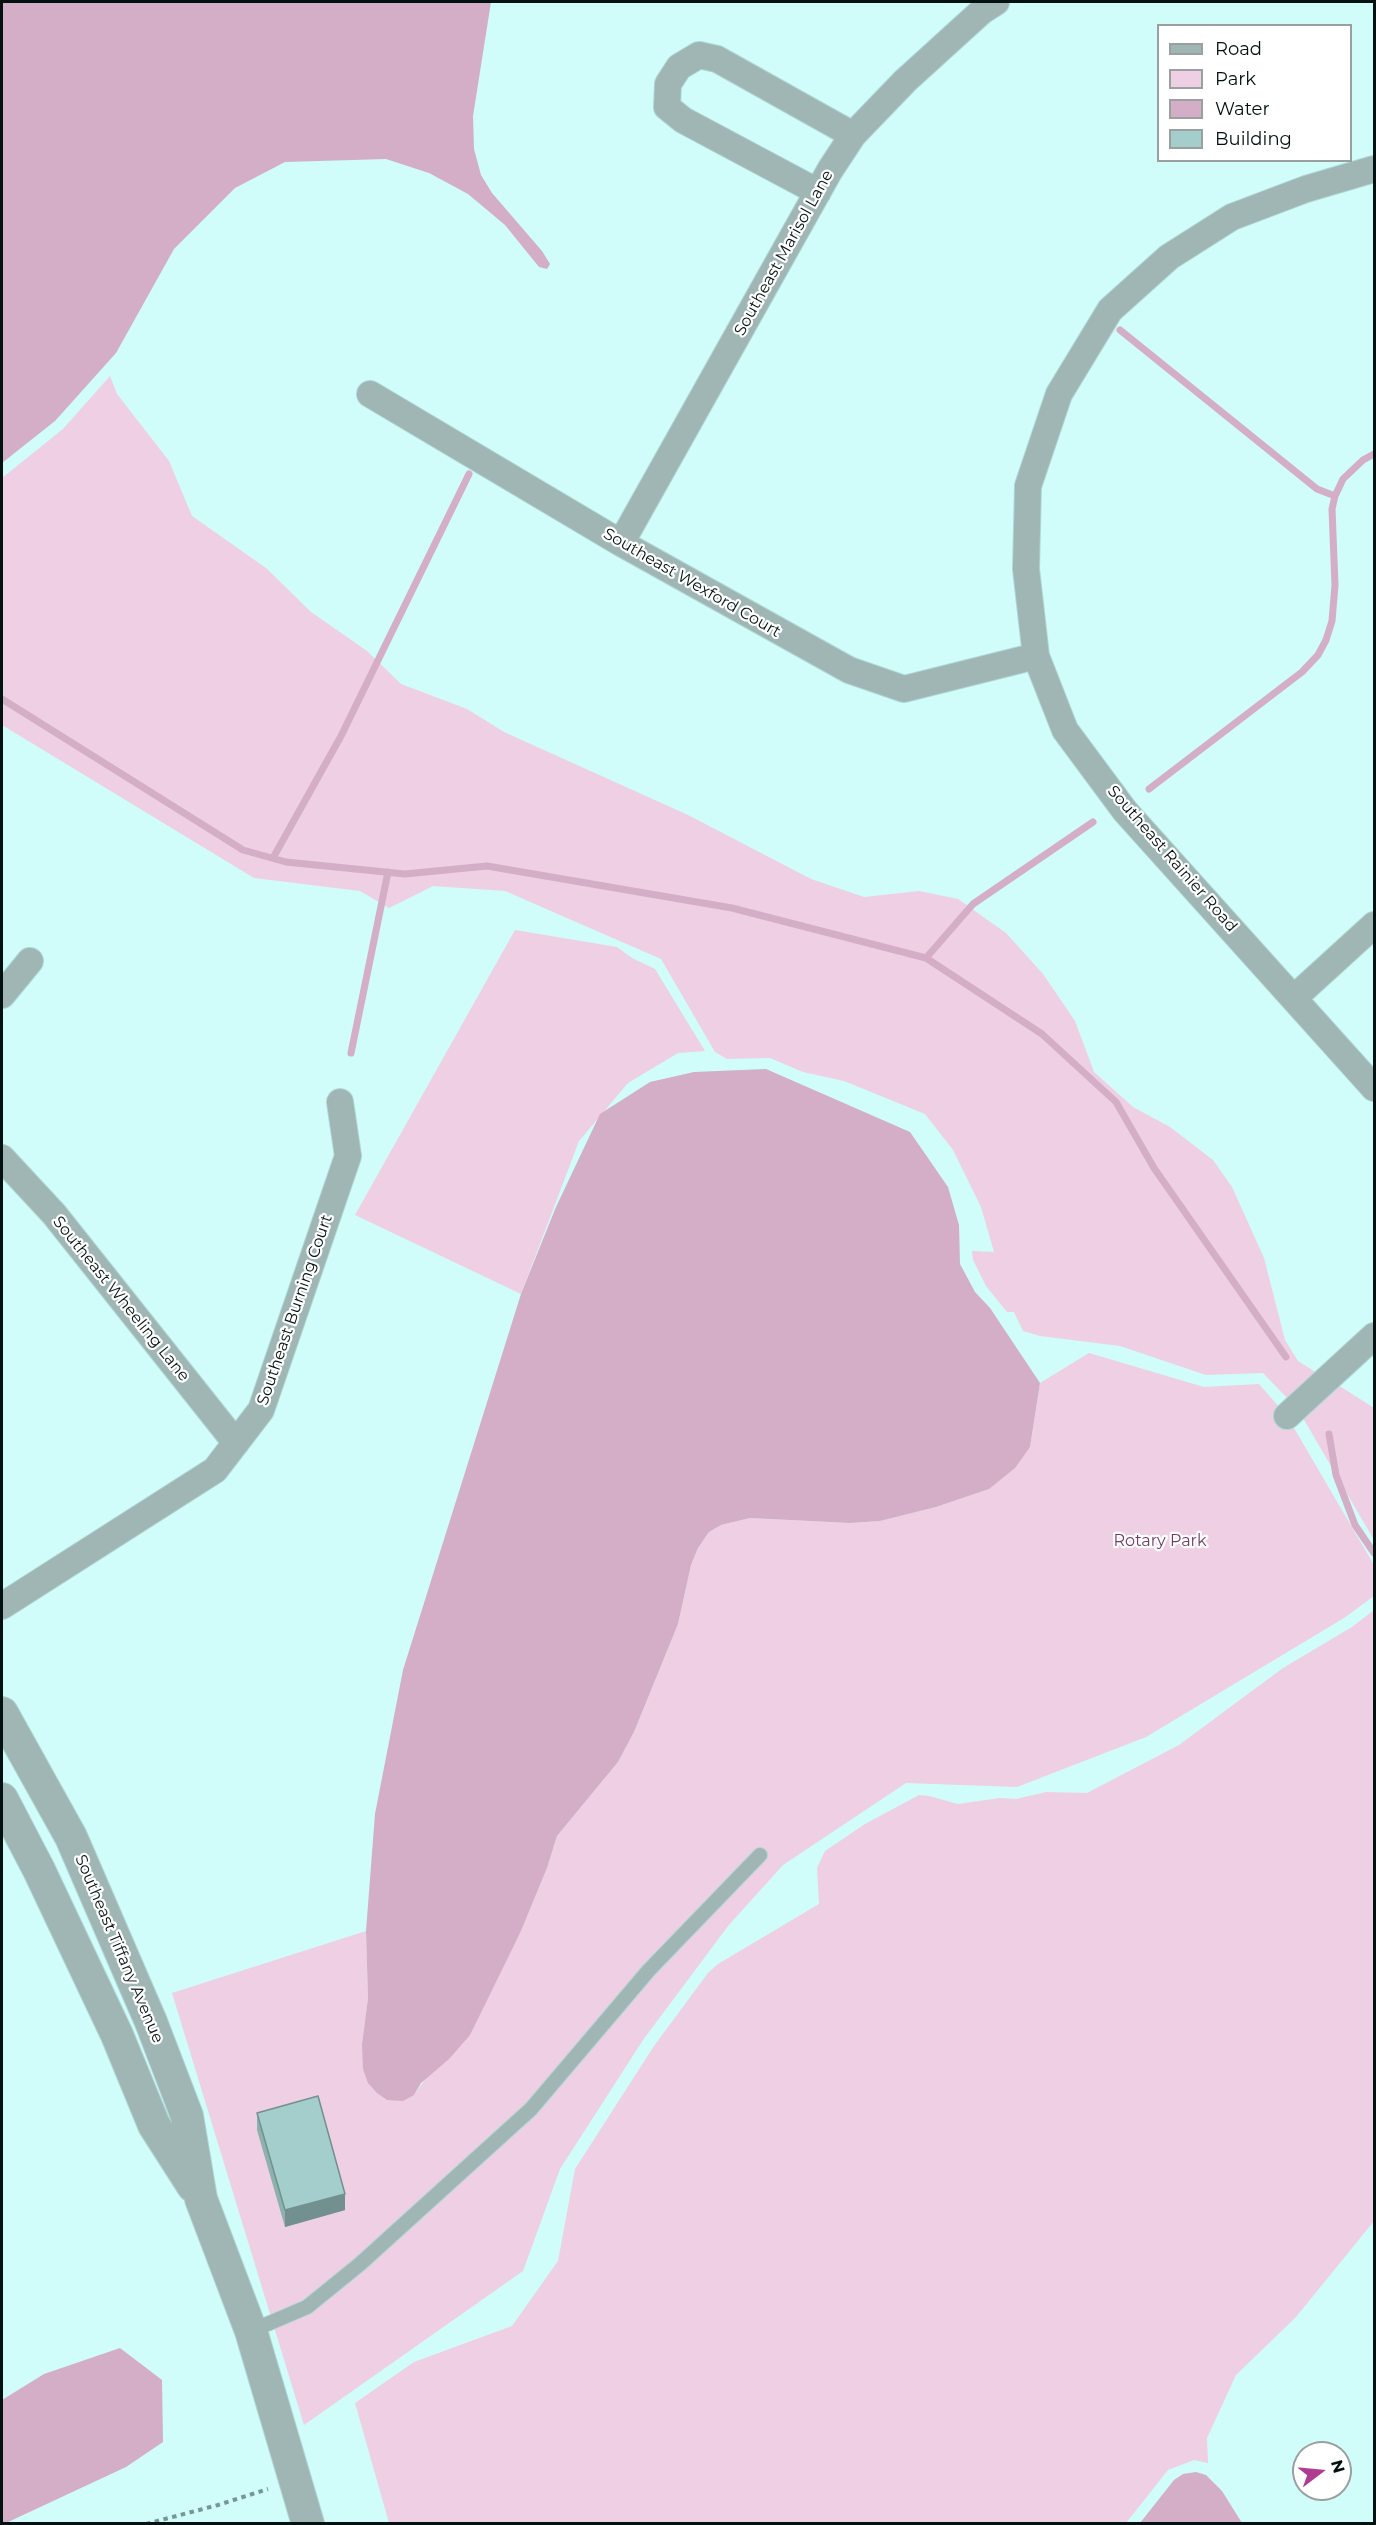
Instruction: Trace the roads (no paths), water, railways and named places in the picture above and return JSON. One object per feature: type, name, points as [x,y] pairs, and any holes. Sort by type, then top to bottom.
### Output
[{"type":"street","name":"Southeast Marisol Lane","points":[[621,543],[818,192],[853,135],[905,81],[982,11],[996,2]]},
{"type":"street","points":[[818,192],[683,120],[667,107],[668,84],[679,66],[699,55],[717,59],[853,135]]},
{"type":"street","name":"Southeast Rainier Road","points":[[1374,169],[1305,189],[1232,217],[1169,257],[1110,310],[1059,394],[1028,486],[1026,569],[1036,656],[1065,730],[1125,812],[1295,997],[1374,1088]]},
{"type":"street","name":"Southeast Wexford Court","points":[[370,394],[621,543],[849,670],[903,689],[1036,656]]},
{"type":"street","points":[[1295,997],[1374,925]]},
{"type":"street","points":[[2,995],[30,960]]},
{"type":"street","name":"Southeast Burning Court","points":[[2,1606],[215,1470],[261,1410],[348,1156],[340,1102]]},
{"type":"street","name":"Southeast Wheeling Lane","points":[[2,1158],[54,1215],[236,1443]]},
{"type":"street","points":[[1287,1416],[1374,1336]]},
{"type":"street","name":"Southeast Tiffany Avenue","points":[[2,1713],[71,1837],[151,2022],[187,2116],[201,2199],[250,2331],[308,2523]]},
{"type":"street","name":"Southeast Tiffany Avenue","points":[[2,1799],[39,1870],[117,2035],[154,2125],[201,2199]]},
{"type":"lane","points":[[250,2331],[307,2307],[360,2265],[531,2109],[649,1970],[760,1855]]},
{"type":"water","points":[[2,2],[491,2],[473,116],[474,149],[481,175],[492,193],[542,251],[550,264],[547,269],[539,267],[505,225],[468,194],[429,173],[386,159],[285,162],[235,188],[174,249],[116,353],[55,421],[2,463]]},
{"type":"water","points":[[766,1069],[910,1132],[948,1187],[959,1225],[960,1264],[975,1292],[990,1308],[1040,1383],[1030,1447],[1015,1468],[989,1489],[936,1507],[880,1521],[850,1523],[750,1518],[721,1525],[709,1532],[698,1548],[691,1565],[678,1624],[634,1732],[618,1762],[557,1836],[547,1868],[521,1931],[470,2035],[449,2059],[421,2083],[414,2095],[403,2101],[387,2100],[368,2083],[363,2069],[362,2044],[368,1998],[366,1931],[375,1814],[403,1670],[521,1294],[556,1207],[600,1114],[650,1082],[694,1072]]},
{"type":"water","points":[[120,2348],[162,2380],[163,2442],[126,2467],[2,2523],[2,2400],[44,2374]]},
{"type":"water","points":[[1196,2472],[1206,2475],[1222,2491],[1242,2523],[1140,2523],[1174,2480],[1183,2474]]},
{"type":"waterway","points":[[1120,330],[1317,489],[1335,496]]},
{"type":"waterway","points":[[1149,789],[1302,672],[1318,655],[1332,621],[1335,585],[1332,509],[1335,496],[1343,479],[1363,460],[1374,454]]},
{"type":"waterway","points":[[273,858],[341,736],[469,474]]},
{"type":"waterway","points":[[2,699],[243,850],[286,862],[405,874],[487,866],[732,908],[926,958],[1042,1034],[1116,1102],[1154,1168],[1286,1357]]},
{"type":"waterway","points":[[926,958],[973,904],[1093,822]]},
{"type":"waterway","points":[[351,1053],[388,872]]},
{"type":"waterway","points":[[1329,1434],[1336,1475],[1355,1525],[1374,1553]]},
{"type":"park label","name":"Rotary Park","points":[[1160,1541]]}]
